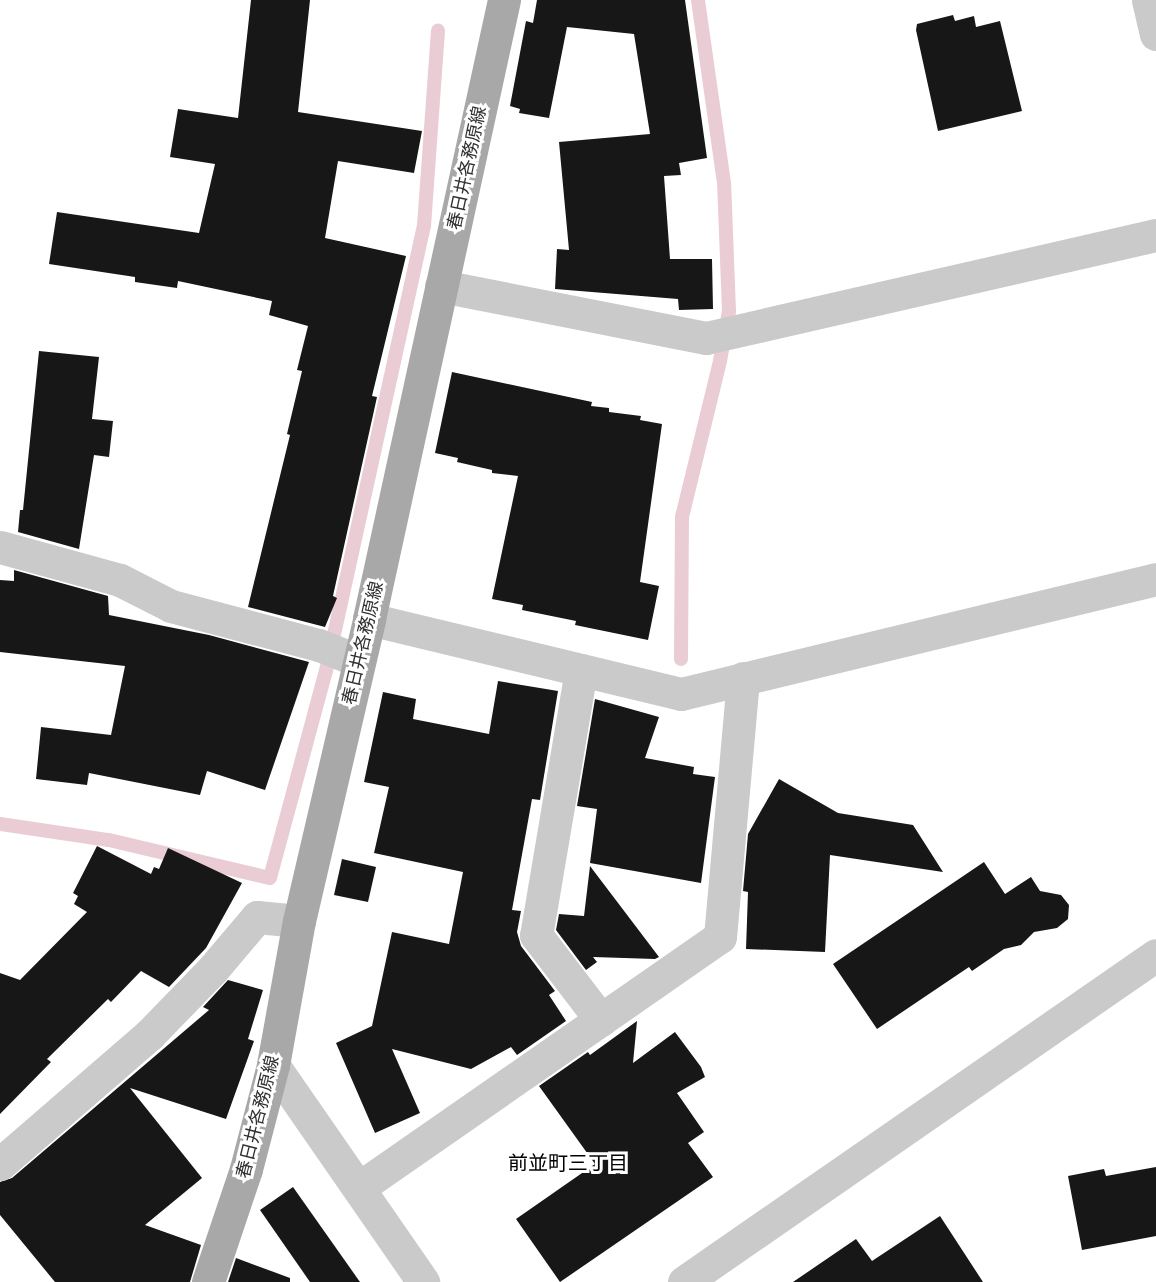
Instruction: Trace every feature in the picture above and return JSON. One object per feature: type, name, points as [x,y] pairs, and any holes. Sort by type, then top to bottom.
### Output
[{"type":"main road","name":"春日井各務原線","points":[[208,1282],[246,1169],[273,1065],[299,921],[369,619],[504,0]]},
{"type":"street","points":[[1148,0],[1156,34]]},
{"type":"street","points":[[441,286],[706,338],[1156,235]]},
{"type":"street","points":[[0,548],[120,580],[171,606],[319,645],[359,662]]},
{"type":"street","points":[[369,619],[681,694],[1156,579]]},
{"type":"street","points":[[581,670],[536,935],[601,1020]]},
{"type":"street","points":[[360,1187],[720,937],[743,678]]},
{"type":"street","points":[[0,1164],[149,1035],[213,969],[257,917],[299,921]]},
{"type":"street","points":[[684,1282],[1156,955]]},
{"type":"street","points":[[273,1065],[360,1187],[423,1282]]},
{"type":"building","points":[[251,0],[310,0],[298,112],[422,131],[414,173],[338,161],[325,238],[406,256],[372,396],[377,397],[333,596],[337,598],[325,627],[248,607],[290,435],[287,434],[302,371],[297,370],[308,326],[269,315],[272,301],[178,281],[177,288],[135,282],[135,277],[49,264],[57,212],[199,233],[215,164],[170,157],[178,109],[238,118]]},
{"type":"building","points":[[537,0],[685,0],[707,158],[679,163],[681,175],[664,176],[670,259],[712,259],[713,309],[679,310],[678,299],[555,289],[557,249],[569,250],[559,142],[650,134],[634,34],[567,27],[549,118],[519,113],[520,109],[510,106],[526,21],[533,23]]},
{"type":"building","points":[[953,15],[955,21],[974,16],[976,27],[1000,21],[1022,111],[938,131],[916,30],[917,24]]},
{"type":"building","points":[[39,351],[99,357],[92,419],[113,421],[109,457],[94,455],[79,549],[18,532],[20,510],[23,510]]},
{"type":"building","points":[[452,372],[592,402],[591,406],[609,408],[609,412],[641,416],[640,420],[662,424],[640,582],[659,586],[648,640],[575,625],[576,621],[522,610],[523,605],[492,599],[518,476],[492,473],[492,470],[457,462],[458,458],[435,453]]},
{"type":"building","points":[[14,570],[108,596],[109,615],[209,635],[309,662],[265,790],[207,771],[200,795],[89,773],[87,785],[36,779],[41,727],[111,735],[125,666],[0,652],[0,580],[14,581]]},
{"type":"building","points":[[498,681],[558,691],[540,800],[532,799],[512,910],[521,911],[517,932],[521,946],[555,991],[549,995],[566,1021],[517,1055],[511,1047],[471,1069],[392,1049],[420,1113],[375,1133],[336,1043],[372,1026],[392,932],[449,944],[463,872],[374,853],[389,787],[364,782],[383,692],[416,699],[413,719],[489,734]]},
{"type":"building","points":[[595,699],[659,717],[645,758],[694,767],[693,774],[715,777],[701,883],[590,863],[597,809],[577,806]]},
{"type":"building","points":[[779,779],[838,813],[913,825],[943,872],[830,855],[825,952],[746,949],[748,892],[743,891],[748,834]]},
{"type":"building","points":[[97,846],[151,874],[154,867],[159,869],[168,848],[242,883],[206,948],[169,987],[141,971],[111,1002],[108,999],[47,1059],[51,1062],[0,1114],[0,973],[20,980],[87,912],[74,904],[78,896],[73,893]]},
{"type":"building","points":[[342,859],[376,867],[368,902],[334,895]]},
{"type":"building","points":[[984,862],[1005,894],[1031,877],[1040,891],[1061,895],[1069,905],[1068,919],[1057,928],[1034,932],[1021,945],[1004,949],[972,971],[969,967],[877,1029],[833,964]]},
{"type":"building","points":[[590,866],[659,957],[655,959],[593,957],[597,962],[586,970],[556,930],[559,914],[584,916]]},
{"type":"building","points":[[228,980],[263,990],[248,1039],[254,1041],[226,1119],[130,1088],[202,1178],[145,1225],[201,1245],[190,1282],[55,1282],[0,1215],[0,1182],[12,1178],[209,1010],[203,1007]]},
{"type":"building","points":[[637,1021],[633,1063],[675,1032],[701,1067],[705,1077],[677,1093],[704,1132],[688,1143],[713,1177],[560,1282],[516,1219],[595,1164],[539,1086],[588,1052],[590,1055]]},
{"type":"building","points":[[1156,1167],[1156,1236],[1082,1250],[1068,1176],[1104,1169],[1106,1176]]},
{"type":"building","points":[[293,1187],[360,1282],[310,1282],[260,1210]]},
{"type":"building","points":[[940,1216],[983,1282],[793,1282],[856,1239],[872,1261]]},
{"type":"building","points":[[236,1258],[290,1278],[290,1282],[228,1282]]},
{"type":"waterway","points":[[681,659],[682,517],[720,361],[729,311],[724,183],[698,0]]},
{"type":"waterway","points":[[0,824],[109,840],[270,878],[326,671],[424,226],[438,30]]},
{"type":"district","name":"前並町三丁目","points":[[568,1162]]}]
